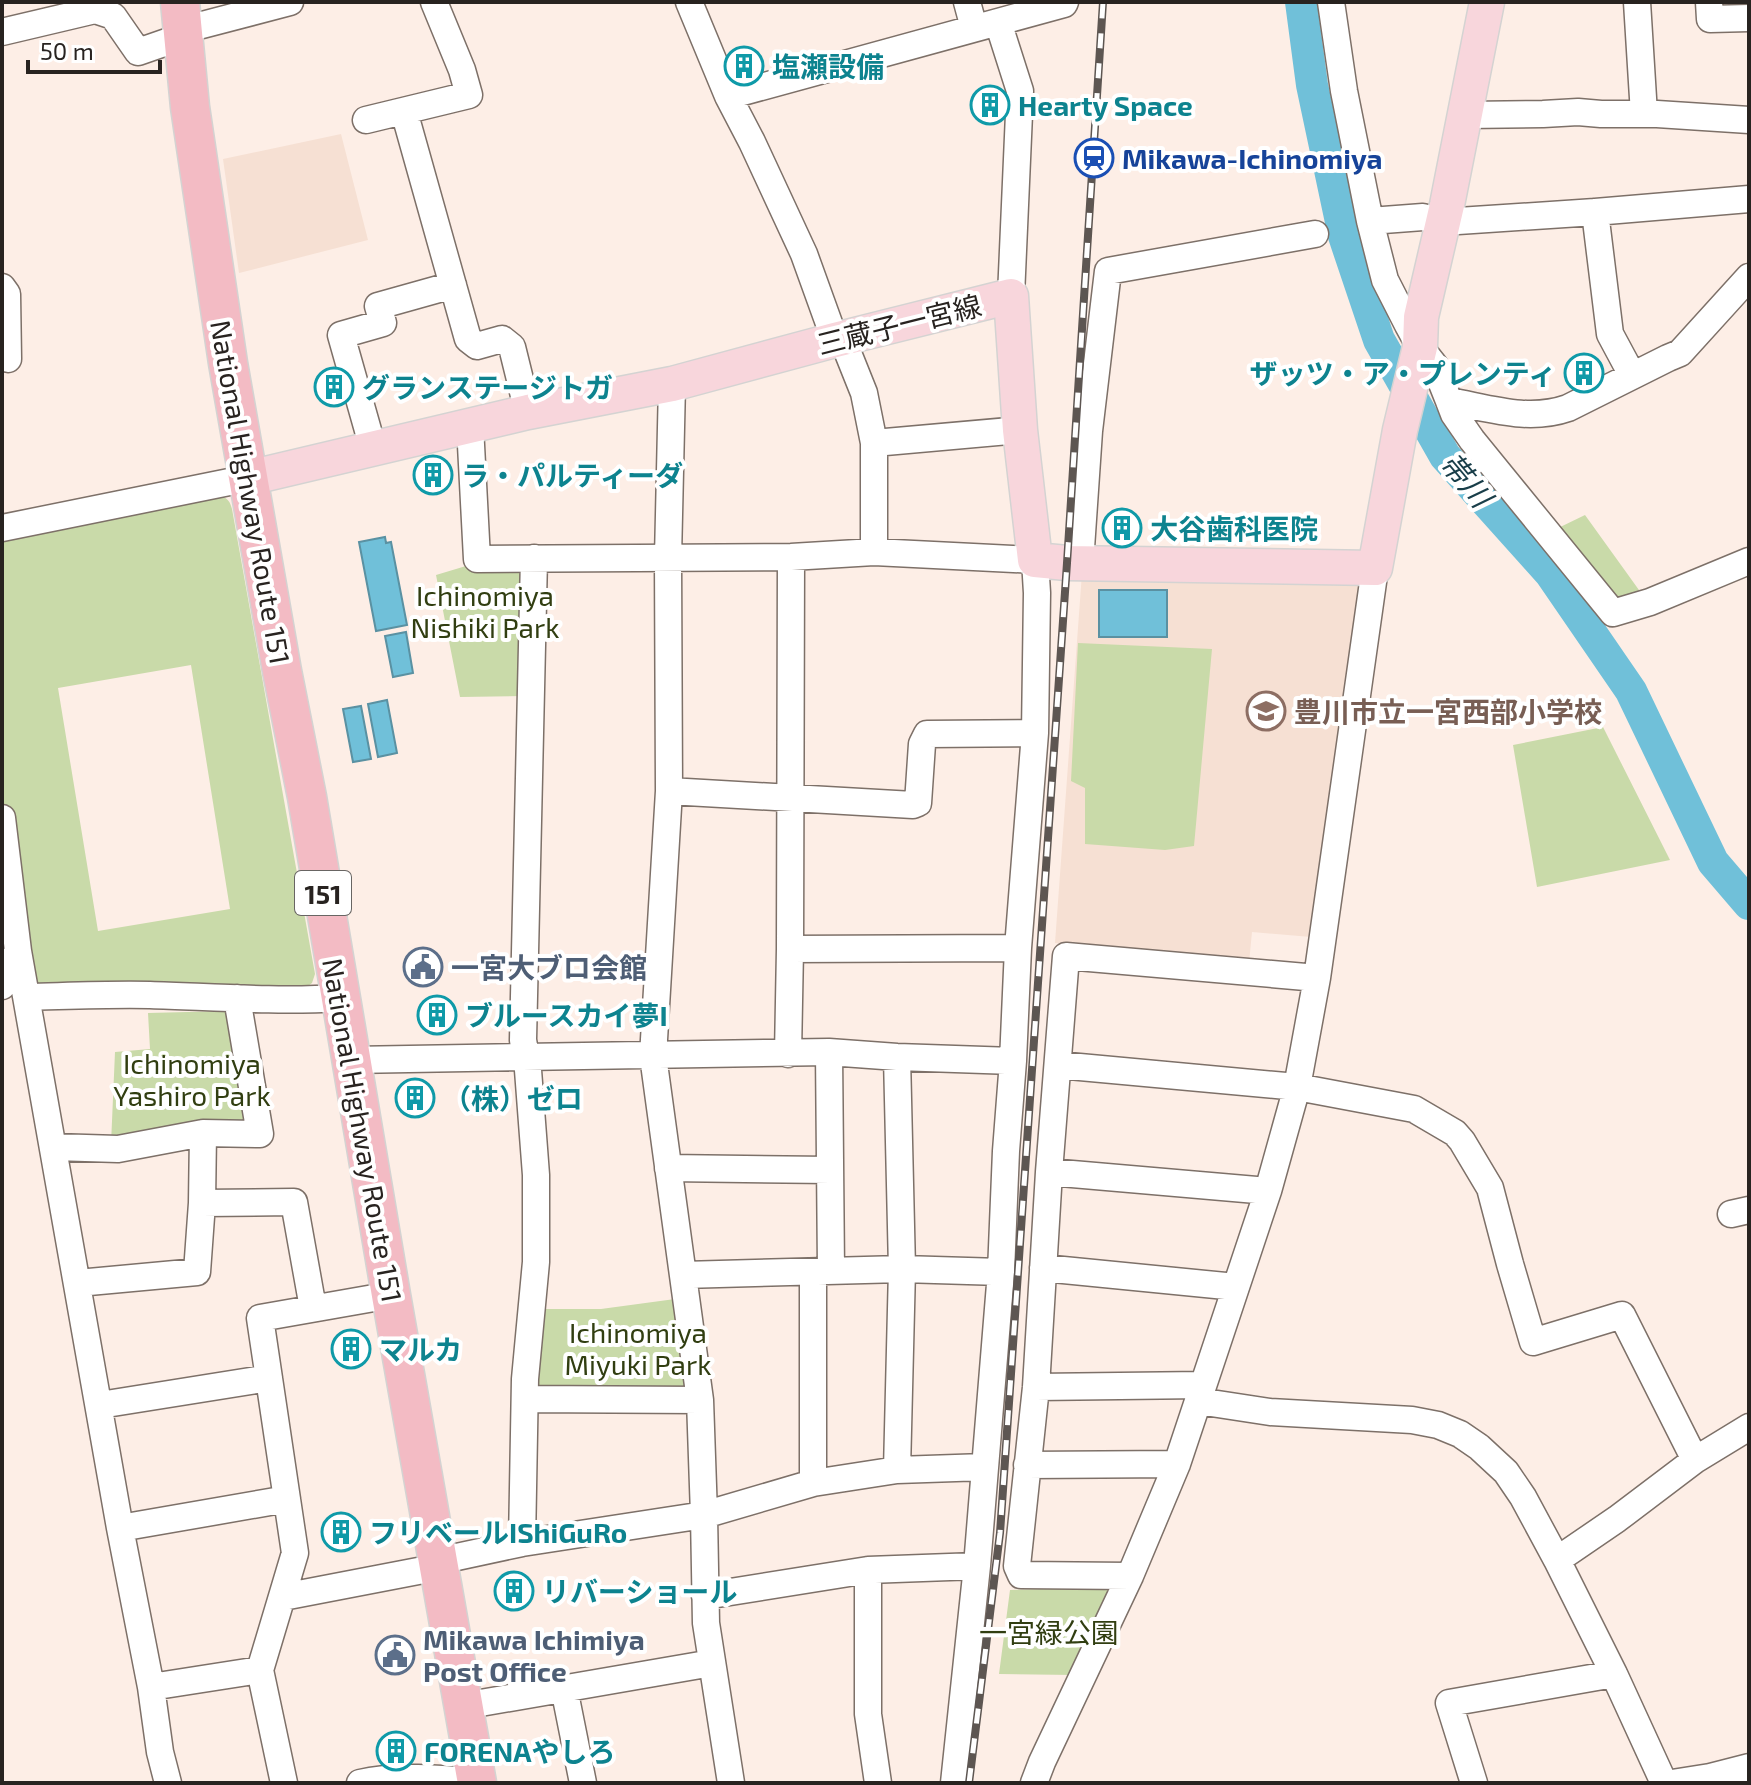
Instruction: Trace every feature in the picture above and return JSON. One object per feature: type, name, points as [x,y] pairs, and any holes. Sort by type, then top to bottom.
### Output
[{"type":"highway","name":"National Highway Route 151","points":[[182,23],[190,107],[228,363],[307,797],[476,1782]]},
{"type":"main road","points":[[1035,560],[1375,568],[1400,430],[1419,355],[1421,317],[1466,115],[1487,2]]},
{"type":"main road","name":"三蔵子一宮線","points":[[249,478],[528,412],[672,384],[1011,296],[1020,430],[1035,560]]},
{"type":"street","points":[[2,32],[95,10],[113,16],[138,52],[182,23],[290,2]]},
{"type":"street","points":[[366,120],[469,95],[434,2]]},
{"type":"street","points":[[689,2],[728,96],[804,254],[838,339],[864,393],[874,443],[874,552]]},
{"type":"street","points":[[967,2],[986,25],[1020,91],[1011,296]]},
{"type":"street","points":[[728,96],[1065,2]]},
{"type":"street","points":[[1331,2],[1344,91],[1385,280],[1419,355],[1435,366],[1449,401],[1472,440],[1613,613],[1650,602],[1749,561]]},
{"type":"street","points":[[1637,2],[1644,114]]},
{"type":"street","points":[[1709,2],[1710,19],[1749,18]]},
{"type":"street","points":[[404,111],[468,339],[477,346],[502,339],[512,347],[528,412]]},
{"type":"street","points":[[1466,115],[1578,112],[1749,120]]},
{"type":"street","points":[[1370,221],[1423,217],[1443,222],[1749,199]]},
{"type":"street","points":[[1595,212],[1610,334],[1632,375]]},
{"type":"street","points":[[1080,563],[1089,431],[1108,271],[1315,234]]},
{"type":"street","points":[[1449,401],[1517,414],[1542,415],[1568,408],[1680,353],[1749,277]]},
{"type":"street","points":[[373,448],[341,335],[383,323],[378,306],[453,285]]},
{"type":"street","points":[[2,287],[7,294],[8,359]]},
{"type":"street","points":[[672,384],[668,558],[669,791],[653,1056],[700,1400],[706,1623],[731,1783]]},
{"type":"street","points":[[470,426],[477,559],[791,557],[874,552],[1035,560],[1035,733],[1018,948],[1001,1272],[977,1566],[954,1783]]},
{"type":"street","points":[[874,443],[1020,430]]},
{"type":"street","points":[[2,528],[249,478]]},
{"type":"street","points":[[788,1054],[791,557]]},
{"type":"street","points":[[522,1543],[525,1399],[536,1262],[536,1175],[523,1024],[534,558]]},
{"type":"street","points":[[1043,1776],[1177,1464],[1268,1191],[1297,1087],[1317,978],[1375,568]]},
{"type":"street","points":[[669,791],[913,805],[918,803],[922,744],[927,734],[1035,733]]},
{"type":"street","points":[[2,818],[18,951],[168,1783]]},
{"type":"street","points":[[790,949],[1018,948]]},
{"type":"street","points":[[2,986],[18,951]]},
{"type":"street","points":[[1130,1576],[1021,1575],[1017,1566],[1036,1387],[1066,956],[1317,978]]},
{"type":"street","points":[[27,997],[340,998]]},
{"type":"street","points":[[54,1147],[118,1149],[203,1133],[260,1134],[237,998]]},
{"type":"street","points":[[351,1060],[829,1052],[1013,1061]]},
{"type":"street","points":[[813,1483],[822,1272],[830,1170],[829,1052]]},
{"type":"street","points":[[897,1057],[902,1269],[897,1470]]},
{"type":"street","points":[[1058,1065],[1297,1087],[1414,1109],[1455,1133],[1490,1188],[1533,1342],[1622,1315],[1695,1460]]},
{"type":"street","points":[[78,1283],[197,1272],[203,1133]]},
{"type":"street","points":[[668,1168],[830,1170]]},
{"type":"street","points":[[1049,1172],[1268,1191]]},
{"type":"street","points":[[202,1203],[294,1202],[313,1308]]},
{"type":"street","points":[[1043,1268],[1236,1287]]},
{"type":"street","points":[[683,1275],[902,1269],[1001,1272]]},
{"type":"street","points":[[284,1783],[260,1670],[295,1553],[260,1318],[391,1295]]},
{"type":"street","points":[[100,1405],[269,1378]]},
{"type":"street","points":[[1036,1387],[1200,1393],[1270,1412],[1412,1420],[1438,1425],[1460,1434],[1506,1472],[1523,1497],[1614,1674],[1664,1783]]},
{"type":"street","points":[[525,1399],[700,1400]]},
{"type":"street","points":[[1557,1560],[1695,1460],[1749,1427]]},
{"type":"street","points":[[1027,1465],[1177,1464]]},
{"type":"street","points":[[283,1597],[522,1543],[704,1515],[813,1483],[897,1470],[985,1467]]},
{"type":"street","points":[[120,1528],[287,1499]]},
{"type":"street","points":[[705,1596],[868,1570],[977,1566]]},
{"type":"street","points":[[868,1570],[868,1714],[878,1783]]},
{"type":"street","points":[[463,1706],[712,1663]]},
{"type":"street","points":[[151,1687],[260,1670]]},
{"type":"street","points":[[1474,1783],[1449,1703],[1614,1674]]},
{"type":"street","points":[[564,1688],[583,1783]]},
{"type":"street","points":[[1672,1783],[1749,1767]]},
{"type":"street","points":[[360,1783],[376,1779],[476,1782]]},
{"type":"shaded area","points":[[341,134],[368,240],[239,273],[223,159]]},
{"type":"shaded area","points":[[1082,573],[1366,578],[1311,937],[1252,932],[1249,963],[1055,943]]},
{"type":"green space","points":[[221,496],[228,501],[232,509],[315,974],[312,983],[304,989],[33,990],[2,996],[2,541]],"holes":[[[191,665],[230,909],[98,931],[58,688]]]},
{"type":"green space","points":[[1585,515],[1644,597],[1617,606],[1552,531]]},
{"type":"green space","name":"Ichinomiya Nishiki Park","points":[[466,566],[521,566],[523,696],[460,697],[436,575]]},
{"type":"green space","points":[[1078,643],[1212,649],[1194,846],[1165,850],[1085,844],[1085,788],[1071,781]]},
{"type":"green space","points":[[1603,727],[1670,860],[1537,887],[1513,745]]},
{"type":"green space","name":"Ichinomiya Yashiro Park","points":[[227,1011],[253,1123],[111,1144],[115,1052],[150,1049],[148,1013]]},
{"type":"green space","name":"Ichinomiya Miyuki Park","points":[[675,1299],[691,1386],[684,1392],[531,1386],[539,1309],[601,1309]]},
{"type":"green space","name":"一宮緑公園","points":[[1109,1587],[1114,1594],[1074,1675],[999,1674],[1010,1590]]},
{"type":"water","points":[[385,537],[386,543],[391,542],[407,625],[376,631],[359,542]]},
{"type":"water","points":[[1099,590],[1167,590],[1167,637],[1099,637]]},
{"type":"water","points":[[406,632],[413,673],[393,677],[385,636]]},
{"type":"water","points":[[387,700],[397,753],[378,757],[368,704]]},
{"type":"water","points":[[361,706],[371,759],[353,762],[343,709]]},
{"type":"waterway","name":"帯川","points":[[1301,2],[1312,85],[1344,236],[1379,340],[1445,456],[1550,573],[1631,691],[1713,862],[1749,904]]},
{"type":"railway","points":[[969,1783],[1000,1533],[1103,2]]},
{"type":"place","name":"塩瀬設備","points":[[744,66]]},
{"type":"place","name":"Hearty Space","points":[[990,105]]},
{"type":"place","name":"Mikawa-Ichinomiya","points":[[1094,158]]},
{"type":"place","name":"ザッツ・ア・プレンティ","points":[[1584,373]]},
{"type":"place","name":"グランステージトガ","points":[[334,387]]},
{"type":"place","name":"ラ・パルティーダ","points":[[433,475]]},
{"type":"place","name":"大谷歯科医院","points":[[1122,528]]},
{"type":"place","name":"豊川市立一宮西部小学校","points":[[1266,711]]},
{"type":"place","name":"一宮大ブロ会館","points":[[423,967]]},
{"type":"place","name":"ブルースカイ夢I","points":[[437,1015]]},
{"type":"place","name":"（株）ゼロ","points":[[415,1098]]},
{"type":"place","name":"マルカ","points":[[351,1349]]},
{"type":"place","name":"フリベールIShiGuRo","points":[[341,1532]]},
{"type":"place","name":"リバーショール","points":[[514,1591]]},
{"type":"place","name":"Mikawa Ichimiya Post Office","points":[[395,1655]]},
{"type":"place","name":"FORENAやしろ","points":[[396,1751]]}]
